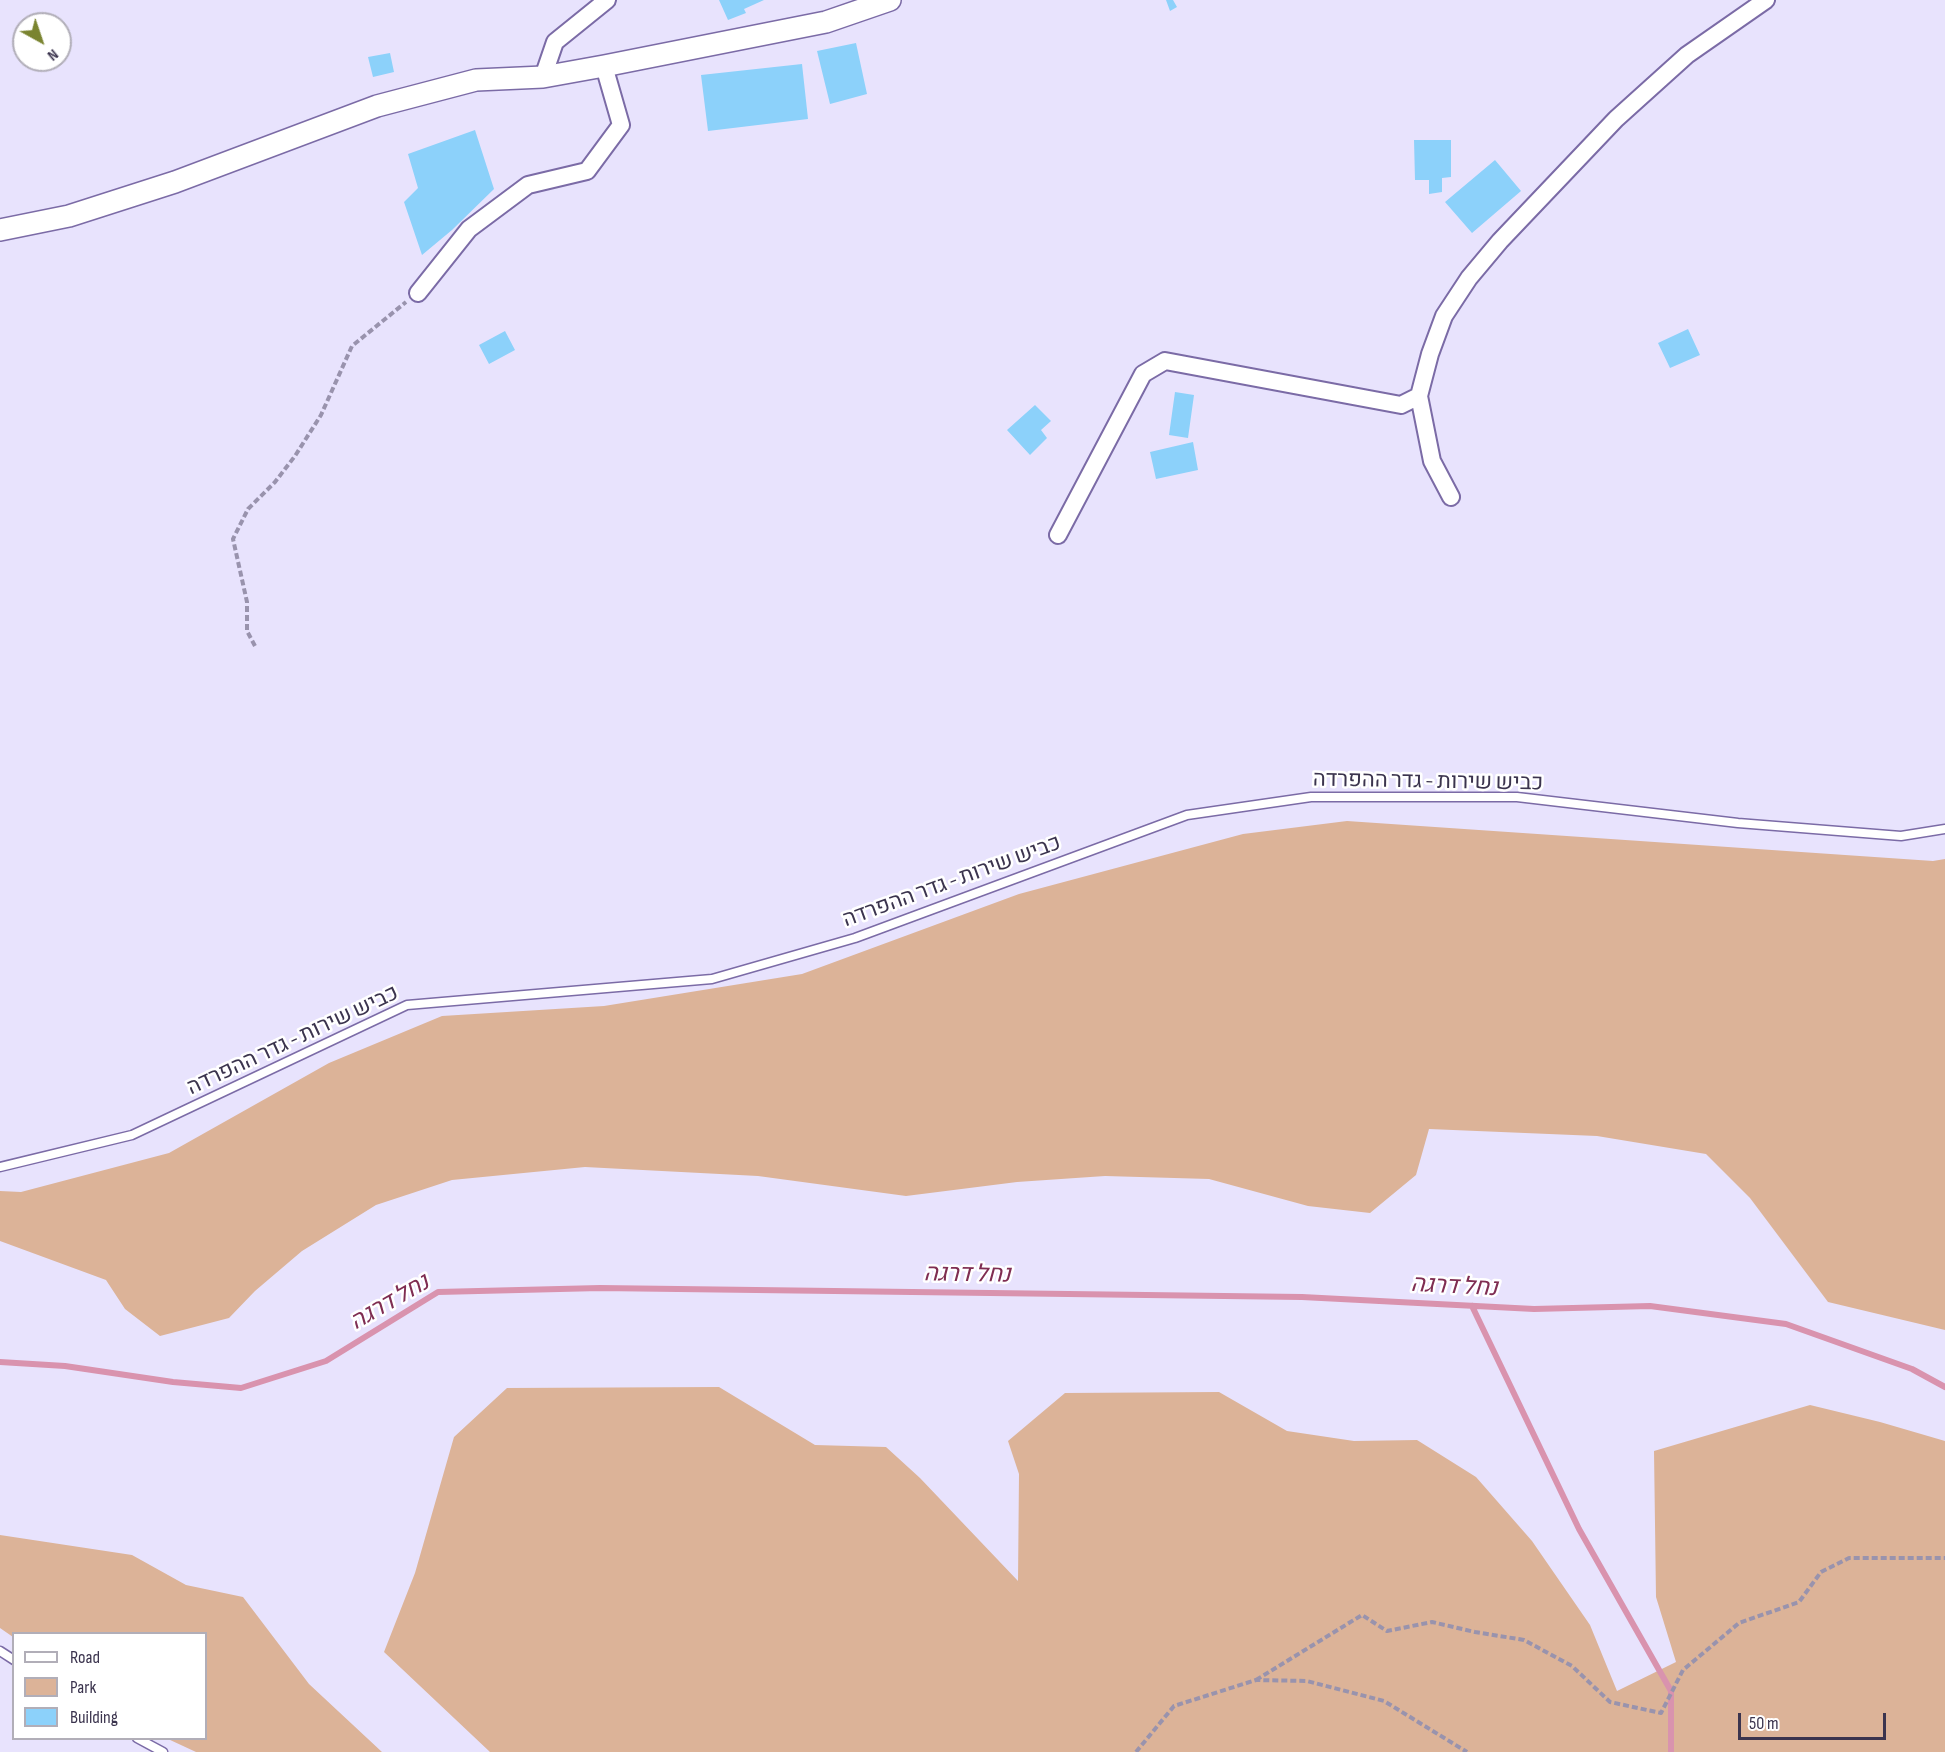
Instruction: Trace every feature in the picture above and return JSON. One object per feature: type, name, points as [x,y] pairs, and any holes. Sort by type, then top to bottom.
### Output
[{"type":"street","points":[[543,76],[555,42],[607,0]]},
{"type":"street","points":[[0,230],[69,216],[154,188],[377,106],[476,80],[543,76],[604,66],[826,22],[890,0]]},
{"type":"street","points":[[1451,497],[1432,461],[1419,396],[1430,354],[1444,316],[1469,278],[1500,241],[1616,119],[1687,55],[1766,0]]},
{"type":"street","points":[[418,292],[469,229],[528,185],[587,171],[621,125],[604,66]]},
{"type":"street","points":[[1058,535],[1143,374],[1165,361],[1401,405],[1419,396]]},
{"type":"lane","name":"כביש שירות - גדר ההפרדה","points":[[0,1167],[132,1135],[407,1005],[712,979],[855,938],[1187,815],[1311,797],[1517,797],[1738,823],[1901,836],[1945,829]]},
{"type":"lane","points":[[141,1740],[163,1752]]},
{"type":"path","points":[[255,646],[247,631],[247,602],[233,539],[248,509],[275,482],[321,415],[352,346],[418,292]]},
{"type":"path","points":[[1136,1752],[1174,1706],[1256,1680],[1362,1615],[1387,1631],[1432,1623],[1524,1640],[1572,1666],[1610,1702],[1661,1713],[1683,1670],[1739,1623],[1799,1602],[1821,1572],[1849,1558],[1945,1558]]},
{"type":"path","points":[[1256,1680],[1306,1681],[1384,1701],[1467,1752]]},
{"type":"green space","points":[[1347,821],[1933,861],[1945,859],[1945,1330],[1828,1302],[1750,1198],[1706,1154],[1597,1136],[1429,1129],[1416,1175],[1370,1213],[1308,1206],[1209,1179],[1105,1176],[1017,1182],[906,1196],[758,1176],[585,1167],[452,1180],[376,1205],[302,1251],[255,1291],[229,1318],[160,1336],[125,1309],[106,1280],[0,1241],[0,1191],[21,1192],[169,1153],[329,1063],[442,1016],[604,1006],[802,974],[1019,894],[1243,834]]},
{"type":"green space","points":[[719,1387],[815,1445],[886,1447],[920,1478],[1018,1581],[1019,1474],[1008,1441],[1065,1393],[1219,1392],[1287,1431],[1354,1441],[1417,1440],[1476,1477],[1532,1541],[1590,1625],[1617,1691],[1676,1662],[1656,1597],[1654,1451],[1810,1405],[1945,1441],[1945,1752],[490,1752],[384,1652],[415,1573],[454,1437],[507,1388]]},
{"type":"green space","points":[[0,1535],[132,1555],[186,1585],[243,1597],[309,1684],[382,1752],[196,1752],[170,1740],[207,1740],[207,1632],[12,1632],[12,1636],[0,1628]]},
{"type":"building","points":[[719,0],[764,0],[744,9],[746,13],[728,20]]},
{"type":"building","points":[[1166,0],[1173,0],[1177,7],[1170,11]]},
{"type":"building","points":[[856,43],[867,94],[830,104],[817,51]]},
{"type":"building","points":[[390,53],[394,72],[373,77],[368,57]]},
{"type":"building","points":[[802,64],[808,119],[708,131],[701,75]]},
{"type":"building","points":[[475,130],[494,189],[452,230],[422,255],[404,202],[418,188],[408,154]]},
{"type":"building","points":[[1414,140],[1451,140],[1451,177],[1442,178],[1442,192],[1429,194],[1429,180],[1415,180]]},
{"type":"building","points":[[1495,160],[1521,191],[1472,233],[1445,202]]},
{"type":"building","points":[[1688,329],[1700,355],[1670,368],[1658,343]]},
{"type":"building","points":[[505,331],[515,350],[489,364],[479,345]]},
{"type":"building","points":[[1175,392],[1194,395],[1188,438],[1169,435]]},
{"type":"building","points":[[1035,405],[1051,421],[1041,430],[1047,438],[1030,455],[1007,430]]},
{"type":"building","points":[[1193,442],[1198,470],[1156,479],[1150,452]]},
{"type":"waterway","name":"נחל דרגה","points":[[0,1362],[65,1366],[173,1382],[241,1388],[326,1361],[438,1292],[600,1288],[1302,1297],[1534,1309],[1650,1306],[1786,1324],[1912,1369],[1945,1387]]},
{"type":"waterway","points":[[1472,1306],[1579,1529],[1671,1691],[1671,1752]]}]
